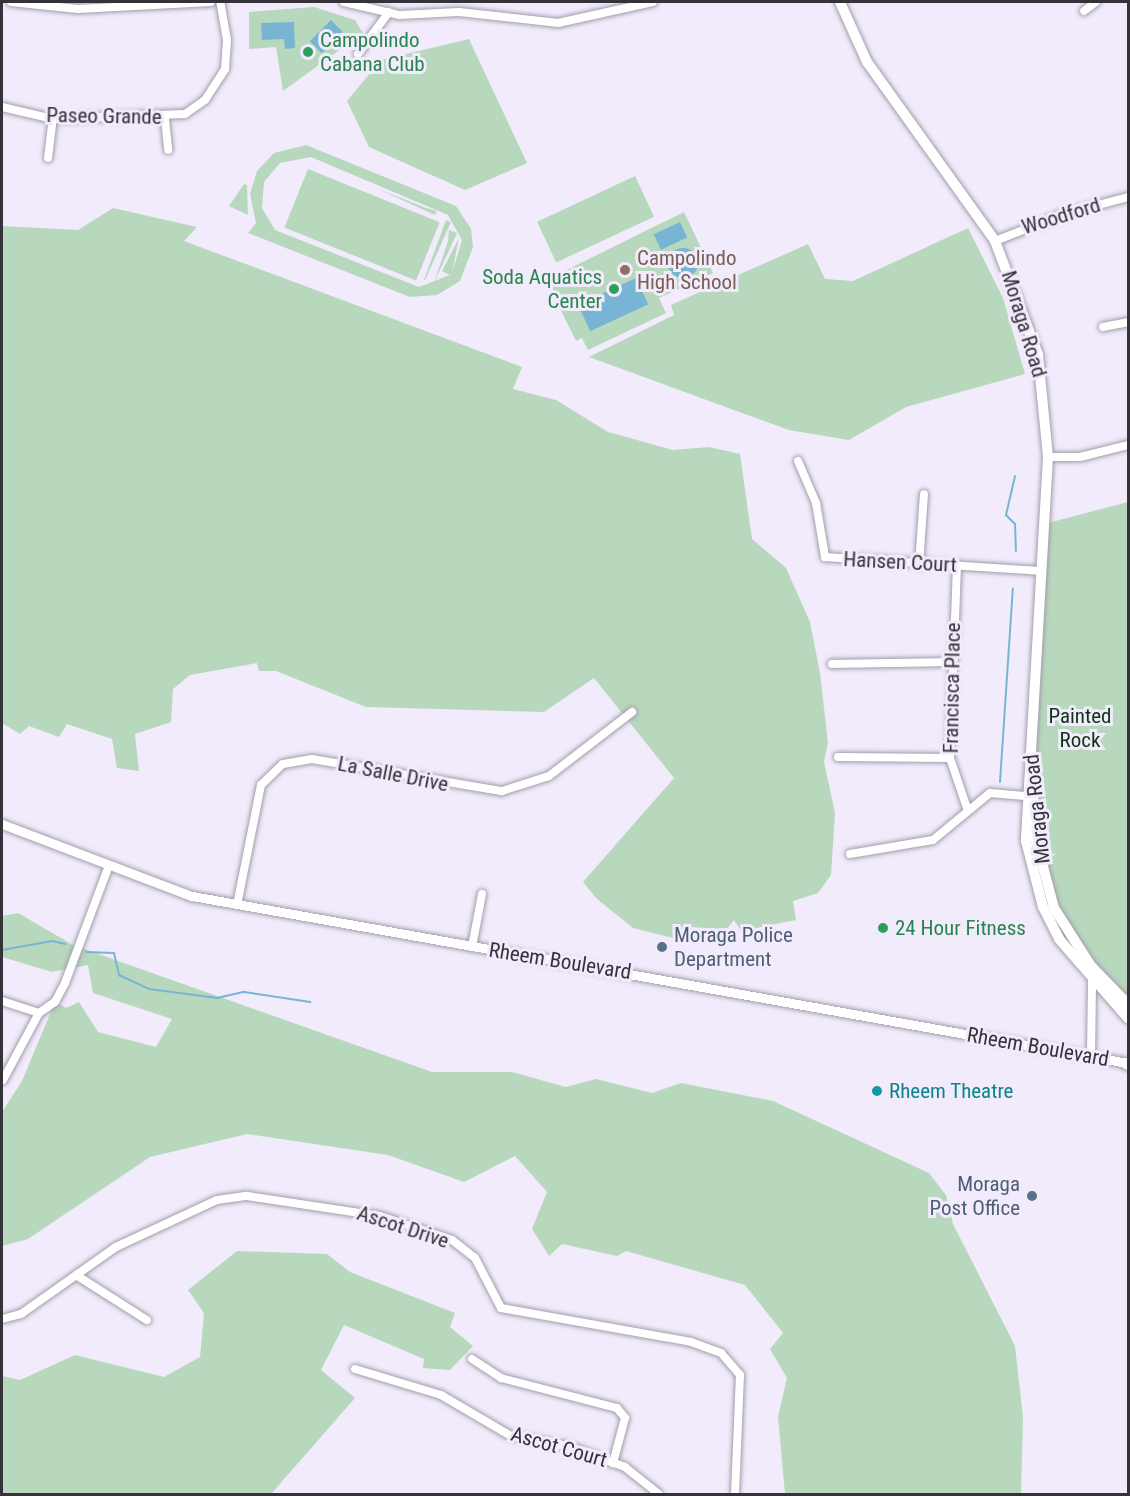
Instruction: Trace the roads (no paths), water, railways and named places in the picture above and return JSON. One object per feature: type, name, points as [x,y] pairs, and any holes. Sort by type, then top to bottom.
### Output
[{"type":"main road","name":"Moraga Road","points":[[840,2],[867,62],[995,241],[1038,355],[1048,457],[1026,796],[1026,841],[1045,912],[1092,981],[1128,1018]]},
{"type":"main road","name":"Moraga Road","points":[[1030,731],[1036,840],[1054,908],[1091,966],[1128,1004]]},
{"type":"street","points":[[11,2],[78,9],[211,2]]},
{"type":"street","name":"Paseo Grande","points":[[2,107],[52,119],[165,119],[185,114],[219,83],[227,47],[220,2]]},
{"type":"street","points":[[344,2],[389,12],[459,12],[558,23],[653,2]]},
{"type":"street","points":[[1084,10],[1096,2]]},
{"type":"street","points":[[358,54],[389,12]]},
{"type":"street","points":[[48,158],[52,119]]},
{"type":"street","points":[[165,119],[168,150]]},
{"type":"street","name":"Woodford","points":[[995,241],[1064,214],[1128,197]]},
{"type":"street","points":[[1103,327],[1128,322]]},
{"type":"street","points":[[1048,457],[1080,457],[1128,445]]},
{"type":"street","name":"Hansen Court","points":[[798,461],[816,503],[825,557],[919,565],[957,565],[1040,571]]},
{"type":"street","points":[[919,565],[924,494]]},
{"type":"street","name":"Francisca Place","points":[[957,565],[950,662],[950,758],[967,808]]},
{"type":"street","points":[[832,664],[950,662]]},
{"type":"street","name":"La Salle Drive","points":[[237,905],[261,785],[283,764],[312,759],[502,791],[549,776],[632,711]]},
{"type":"street","points":[[838,757],[950,758]]},
{"type":"street","points":[[850,854],[933,840],[967,808],[990,793],[1026,796]]},
{"type":"street","name":"Rheem Boulevard","points":[[2,824],[108,868],[192,896],[1127,1064]]},
{"type":"street","points":[[3,1080],[39,1013],[55,1002],[65,983],[108,868]]},
{"type":"street","points":[[472,947],[482,894]]},
{"type":"street","points":[[1091,1056],[1092,981]]},
{"type":"street","points":[[2,1001],[39,1013]]},
{"type":"street","name":"Ascot Drive","points":[[2,1319],[21,1314],[133,1238],[217,1200],[257,1197],[380,1216],[452,1240],[475,1258],[501,1308],[691,1342],[721,1353],[740,1375],[735,1494]]},
{"type":"street","points":[[76,1275],[147,1320]]},
{"type":"street","points":[[472,1359],[501,1378],[617,1408],[625,1418],[614,1463]]},
{"type":"street","name":"Ascot Court","points":[[355,1369],[441,1395],[511,1436],[568,1446],[614,1463],[659,1494]]},
{"type":"water","points":[[331,20],[343,32],[322,53],[310,41]]},
{"type":"water","points":[[294,22],[295,48],[285,49],[284,39],[262,40],[261,23]]},
{"type":"water","points":[[680,222],[687,237],[661,250],[654,234]]},
{"type":"water","points":[[683,248],[693,253],[698,263],[693,273],[683,278],[673,273],[668,263],[673,253]]},
{"type":"water","points":[[636,278],[648,304],[590,331],[578,305]]},
{"type":"waterway","points":[[1015,476],[1006,515],[1015,524],[1016,551]]},
{"type":"waterway","points":[[1000,782],[1013,588]]},
{"type":"waterway","points":[[2,950],[52,941],[66,944]]},
{"type":"waterway","points":[[86,952],[114,953],[119,975],[149,989],[217,998],[244,992],[310,1002]]},
{"type":"place","name":"Campolindo Cabana Club","points":[[308,52]]},
{"type":"place","name":"Campolindo High School","points":[[625,270]]},
{"type":"place","name":"Soda Aquatics Center","points":[[614,289]]},
{"type":"place","name":"24 Hour Fitness","points":[[883,928]]},
{"type":"place","name":"Moraga Police Department","points":[[662,947]]},
{"type":"place","name":"Rheem Theatre","points":[[877,1091]]},
{"type":"place","name":"Moraga Post Office","points":[[1032,1196]]},
{"type":"park label","name":"Painted Rock","points":[[1080,728]]}]
